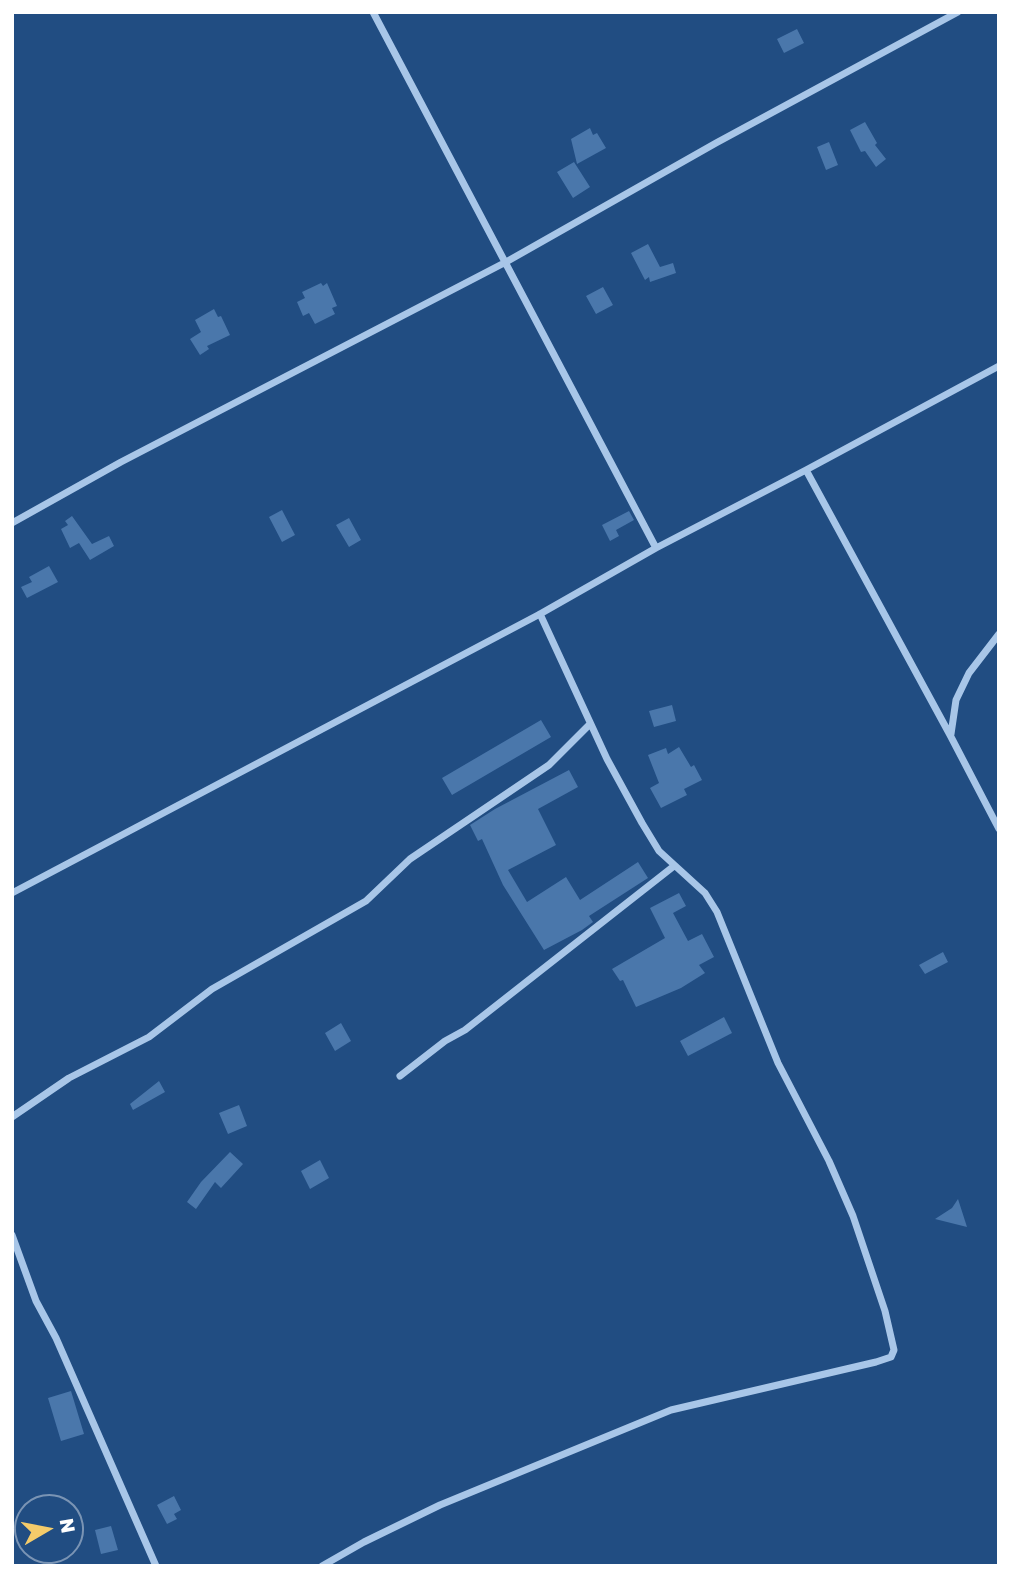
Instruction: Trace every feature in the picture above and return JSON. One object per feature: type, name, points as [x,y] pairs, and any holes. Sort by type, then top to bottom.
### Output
[{"type":"street","points":[[373,12],[656,548]]},
{"type":"street","points":[[12,523],[133,456],[506,262],[716,143],[958,12]]},
{"type":"street","points":[[12,893],[540,614],[656,548],[999,366]]},
{"type":"street","points":[[806,470],[999,829]]},
{"type":"street","points":[[323,1566],[364,1542],[440,1505],[671,1410],[891,1357],[894,1342],[853,1216],[829,1161],[778,1063],[717,912],[705,893],[659,851],[642,823],[590,724],[540,614]]},
{"type":"street","points":[[950,735],[956,700],[969,673],[999,634]]},
{"type":"street","points":[[12,1117],[69,1078],[149,1037],[212,989],[366,901],[410,859],[549,765],[590,724]]},
{"type":"street","points":[[400,1076],[445,1041],[465,1030],[674,866]]},
{"type":"street","points":[[12,1235],[36,1301],[56,1338],[156,1566]]},
{"type":"building","points":[[797,29],[804,43],[784,53],[777,39]]},
{"type":"building","points":[[865,122],[877,143],[875,145],[886,159],[876,167],[865,151],[861,152],[850,130]]},
{"type":"building","points":[[590,128],[593,135],[597,133],[606,148],[577,164],[571,139]]},
{"type":"building","points":[[829,142],[838,165],[826,170],[817,147]]},
{"type":"building","points":[[574,162],[590,187],[573,198],[557,172]]},
{"type":"building","points":[[648,244],[660,267],[673,263],[676,273],[650,282],[649,277],[645,280],[631,253]]},
{"type":"building","points":[[321,283],[323,286],[327,283],[337,306],[332,308],[335,314],[315,324],[309,313],[303,316],[297,302],[305,298],[302,292]]},
{"type":"building","points":[[603,287],[613,305],[596,314],[586,296]]},
{"type":"building","points":[[214,309],[218,317],[221,316],[230,335],[207,346],[209,349],[200,355],[190,339],[201,332],[195,320]]},
{"type":"building","points":[[282,510],[295,535],[282,542],[269,517]]},
{"type":"building","points":[[629,511],[634,520],[616,530],[619,536],[610,541],[602,525]]},
{"type":"building","points":[[72,516],[92,544],[109,536],[114,546],[90,560],[79,543],[70,548],[61,529],[68,525],[65,521]]},
{"type":"building","points":[[349,518],[361,540],[349,547],[336,525]]},
{"type":"building","points":[[49,566],[58,582],[27,598],[21,587],[32,582],[29,577]]},
{"type":"building","points":[[672,705],[676,721],[654,727],[649,711]]},
{"type":"building","points":[[541,720],[551,737],[452,795],[442,778]]},
{"type":"building","points":[[679,747],[702,780],[684,789],[687,795],[661,808],[650,788],[659,783],[648,755],[666,748],[668,754]]},
{"type":"building","points":[[569,770],[578,787],[538,809],[556,845],[508,870],[527,902],[566,877],[580,900],[638,862],[648,878],[589,916],[593,922],[582,930],[544,950],[503,885],[482,839],[478,841],[470,825]]},
{"type":"building","points":[[679,893],[686,906],[673,913],[688,941],[702,934],[714,957],[699,965],[705,973],[681,988],[636,1007],[623,980],[620,981],[612,969],[665,938],[650,908]]},
{"type":"building","points":[[943,952],[948,962],[925,974],[919,965]]},
{"type":"building","points":[[724,1017],[732,1033],[688,1056],[680,1041]]},
{"type":"building","points":[[341,1023],[351,1041],[335,1051],[325,1033]]},
{"type":"building","points":[[159,1081],[165,1092],[133,1110],[130,1104]]},
{"type":"building","points":[[239,1105],[247,1126],[228,1134],[219,1113]]},
{"type":"building","points":[[230,1152],[243,1164],[221,1188],[215,1182],[196,1209],[187,1202],[201,1182]]},
{"type":"building","points":[[320,1160],[329,1178],[310,1189],[301,1171]]},
{"type":"building","points":[[958,1199],[967,1227],[935,1219],[952,1208]]},
{"type":"building","points":[[71,1391],[84,1434],[61,1441],[48,1398]]},
{"type":"building","points":[[174,1496],[181,1510],[174,1514],[177,1519],[167,1524],[157,1505]]},
{"type":"building","points":[[111,1526],[118,1550],[101,1554],[95,1530]]}]
